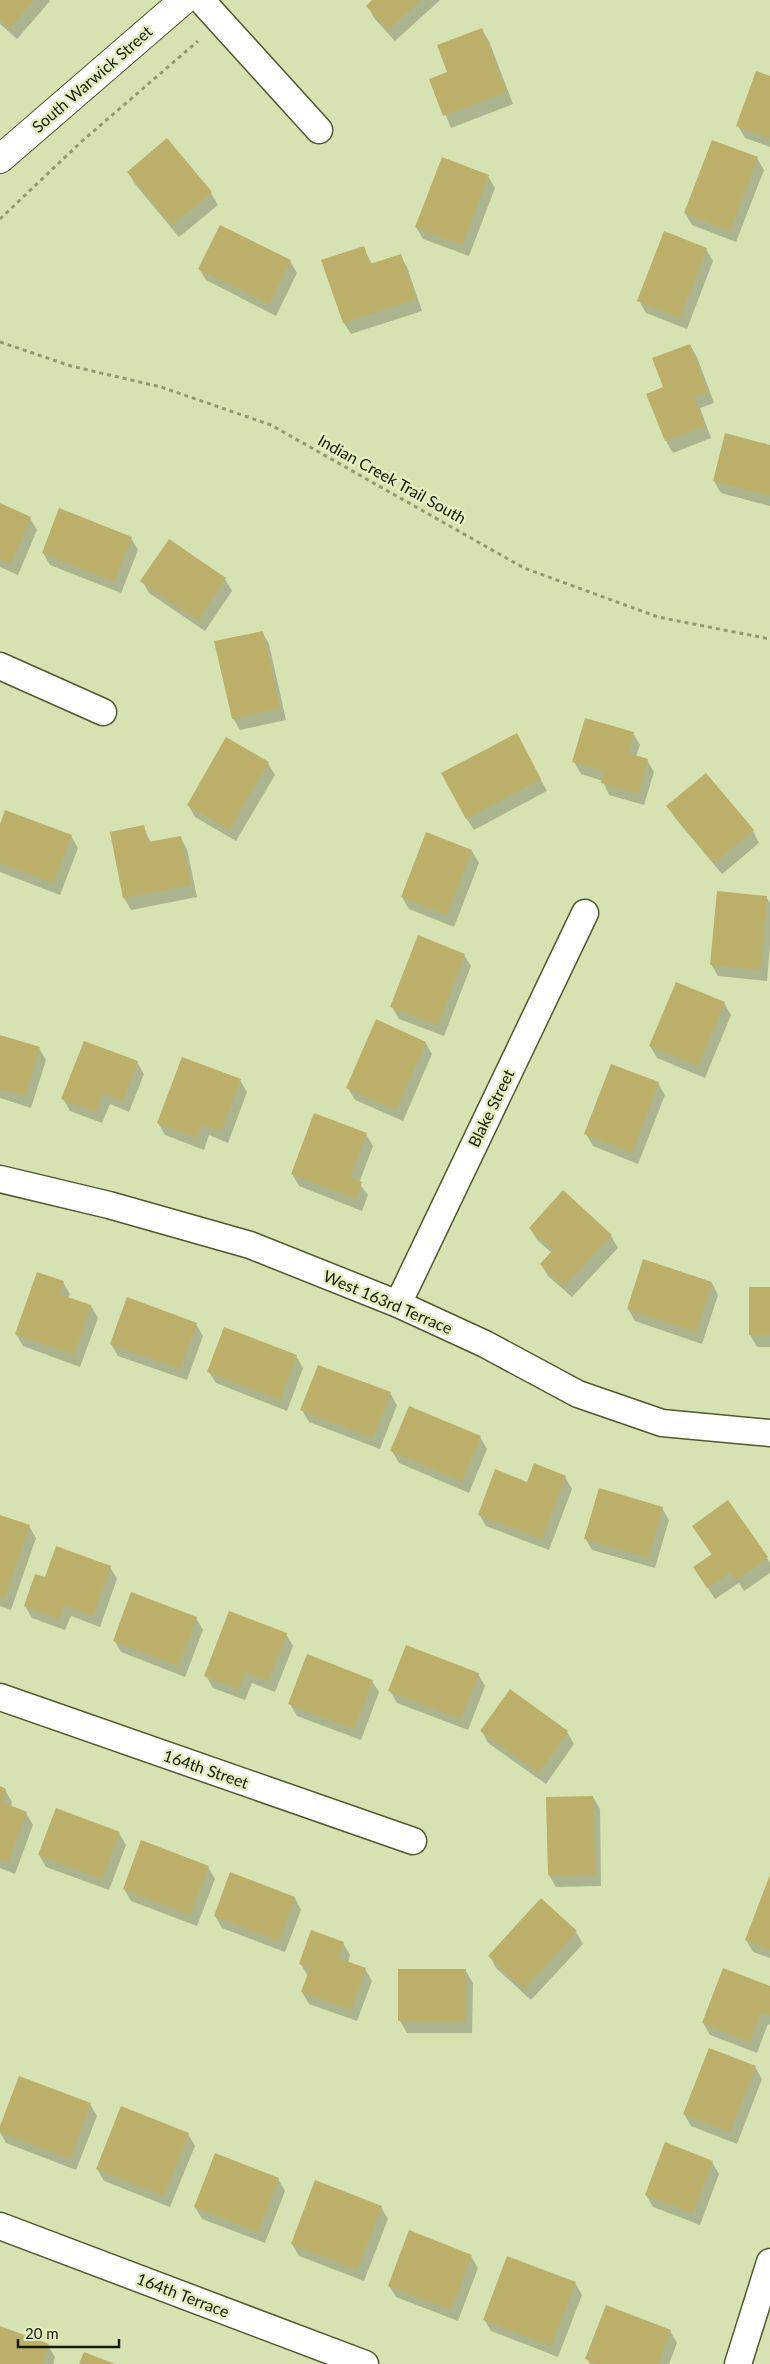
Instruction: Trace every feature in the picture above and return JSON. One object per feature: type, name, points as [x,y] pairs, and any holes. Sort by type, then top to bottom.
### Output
[{"type":"street","name":"South Warwick Street","points":[[1,156],[184,0]]},
{"type":"street","points":[[201,0],[319,130]]},
{"type":"street","points":[[0,666],[103,712]]},
{"type":"street","name":"Blake Street","points":[[398,1304],[585,913]]},
{"type":"street","name":"West 163rd Terrace","points":[[0,1179],[109,1205],[250,1245],[398,1304],[485,1344],[578,1394],[662,1423],[770,1432]]},
{"type":"street","name":"164th Street","points":[[0,1697],[413,1841]]},
{"type":"street","name":"164th Terrace","points":[[0,2226],[365,2364]]},
{"type":"street","points":[[738,2364],[770,2262]]},
{"type":"path","points":[[0,219],[81,142],[200,38]]},
{"type":"path","name":"Indian Creek Trail South","points":[[0,342],[71,366],[161,387],[271,425],[524,568],[658,617],[770,639]]},
{"type":"building","points":[[0,0],[34,0],[10,28],[0,19]]},
{"type":"building","points":[[372,0],[421,0],[388,30],[366,6]]},
{"type":"building","points":[[482,28],[507,92],[443,116],[429,79],[447,72],[437,45]]},
{"type":"building","points":[[756,71],[770,76],[770,138],[736,126]]},
{"type":"building","points":[[167,138],[212,192],[172,225],[127,172]]},
{"type":"building","points":[[712,140],[758,157],[730,231],[684,213]]},
{"type":"building","points":[[442,157],[489,175],[462,245],[415,227]]},
{"type":"building","points":[[220,225],[291,260],[269,304],[198,269]]},
{"type":"building","points":[[664,231],[707,248],[680,318],[637,301]]},
{"type":"building","points":[[364,246],[370,264],[401,254],[416,299],[343,323],[321,260]]},
{"type":"building","points":[[690,344],[708,391],[694,396],[705,426],[665,441],[646,394],[663,387],[652,358]]},
{"type":"building","points":[[725,433],[770,445],[770,496],[713,481]]},
{"type":"building","points":[[0,503],[31,517],[11,563],[0,559]]},
{"type":"building","points":[[59,508],[132,537],[114,582],[42,553]]},
{"type":"building","points":[[169,539],[226,578],[198,620],[140,581]]},
{"type":"building","points":[[263,631],[280,708],[232,719],[214,641]]},
{"type":"building","points":[[585,718],[634,732],[628,753],[648,759],[638,794],[601,783],[604,771],[572,762]]},
{"type":"building","points":[[517,733],[541,779],[466,819],[441,773]]},
{"type":"building","points":[[226,737],[269,762],[229,830],[187,805]]},
{"type":"building","points":[[706,773],[754,830],[714,863],[666,806]]},
{"type":"building","points":[[5,810],[72,835],[53,883],[0,863],[0,824]]},
{"type":"building","points":[[144,825],[148,842],[181,836],[191,885],[123,898],[110,832]]},
{"type":"building","points":[[426,832],[472,850],[447,915],[401,897]]},
{"type":"building","points":[[717,891],[767,896],[760,970],[710,965]]},
{"type":"building","points":[[418,935],[465,954],[438,1025],[390,1007]]},
{"type":"building","points":[[676,982],[725,1002],[698,1066],[649,1046]]},
{"type":"building","points":[[376,1019],[426,1042],[396,1110],[346,1088]]},
{"type":"building","points":[[0,1035],[40,1047],[25,1096],[0,1089]]},
{"type":"building","points":[[84,1041],[138,1061],[123,1101],[103,1093],[96,1112],[61,1099]]},
{"type":"building","points":[[182,1057],[241,1079],[221,1131],[202,1124],[197,1138],[157,1123]]},
{"type":"building","points":[[611,1064],[659,1082],[632,1153],[584,1134]]},
{"type":"building","points":[[314,1113],[367,1133],[350,1178],[362,1182],[356,1199],[291,1174]]},
{"type":"building","points":[[563,1190],[612,1235],[564,1286],[540,1264],[553,1250],[529,1228]]},
{"type":"building","points":[[643,1259],[712,1282],[696,1332],[627,1309]]},
{"type":"building","points":[[37,1272],[64,1281],[59,1294],[91,1305],[74,1355],[15,1334]]},
{"type":"building","points":[[749,1287],[770,1287],[770,1335],[749,1335]]},
{"type":"building","points":[[127,1297],[197,1323],[180,1369],[110,1344]]},
{"type":"building","points":[[224,1327],[297,1355],[280,1400],[207,1372]]},
{"type":"building","points":[[318,1365],[391,1392],[373,1438],[300,1410]]},
{"type":"building","points":[[409,1406],[481,1436],[462,1481],[390,1451]]},
{"type":"building","points":[[534,1463],[566,1476],[542,1539],[478,1515],[495,1469],[527,1482]]},
{"type":"building","points":[[599,1488],[663,1507],[648,1557],[584,1539]]},
{"type":"building","points":[[728,1500],[768,1557],[736,1580],[731,1572],[707,1588],[693,1567],[712,1554],[692,1526]]},
{"type":"building","points":[[0,1515],[30,1525],[4,1599],[0,1597]]},
{"type":"building","points":[[56,1546],[111,1566],[93,1616],[64,1605],[59,1619],[24,1606],[35,1574],[45,1577]]},
{"type":"building","points":[[131,1592],[197,1617],[178,1666],[113,1641]]},
{"type":"building","points":[[229,1611],[287,1633],[268,1681],[245,1672],[239,1689],[204,1676]]},
{"type":"building","points":[[406,1645],[479,1673],[461,1719],[388,1691]]},
{"type":"building","points":[[307,1654],[373,1680],[354,1729],[288,1704]]},
{"type":"building","points":[[510,1689],[568,1731],[539,1773],[480,1731]]},
{"type":"building","points":[[0,1786],[6,1789],[2,1802],[27,1812],[8,1862],[0,1859]]},
{"type":"building","points":[[593,1796],[595,1875],[548,1875],[546,1797]]},
{"type":"building","points":[[56,1808],[120,1832],[102,1879],[38,1855]]},
{"type":"building","points":[[141,1840],[209,1866],[190,1915],[123,1889]]},
{"type":"building","points":[[230,1872],[295,1897],[279,1941],[214,1916]]},
{"type":"building","points":[[770,1875],[770,1950],[745,1940]]},
{"type":"building","points":[[541,1898],[577,1931],[524,1989],[488,1956]]},
{"type":"building","points":[[311,1930],[344,1942],[338,1958],[366,1968],[351,2010],[301,1992],[310,1968],[299,1964]]},
{"type":"building","points":[[723,1968],[770,1986],[770,2016],[761,2013],[750,2042],[702,2023]]},
{"type":"building","points":[[398,1969],[466,1969],[466,2021],[398,2021]]},
{"type":"building","points":[[709,2048],[756,2066],[730,2132],[683,2114]]},
{"type":"building","points":[[19,2076],[91,2103],[70,2159],[0,2132],[0,2126]]},
{"type":"building","points":[[121,2106],[189,2133],[164,2196],[96,2169]]},
{"type":"building","points":[[665,2142],[713,2161],[693,2213],[645,2195]]},
{"type":"building","points":[[215,2153],[279,2178],[258,2232],[194,2207]]},
{"type":"building","points":[[315,2180],[382,2206],[357,2270],[291,2244]]},
{"type":"building","points":[[409,2230],[472,2255],[451,2310],[388,2286]]},
{"type":"building","points":[[507,2256],[576,2282],[551,2346],[483,2320]]},
{"type":"building","points":[[606,2305],[671,2330],[658,2364],[598,2364],[585,2359]]},
{"type":"building","points":[[0,2326],[49,2344],[42,2364],[0,2364]]},
{"type":"building","points":[[84,2352],[115,2364],[79,2364]]}]
